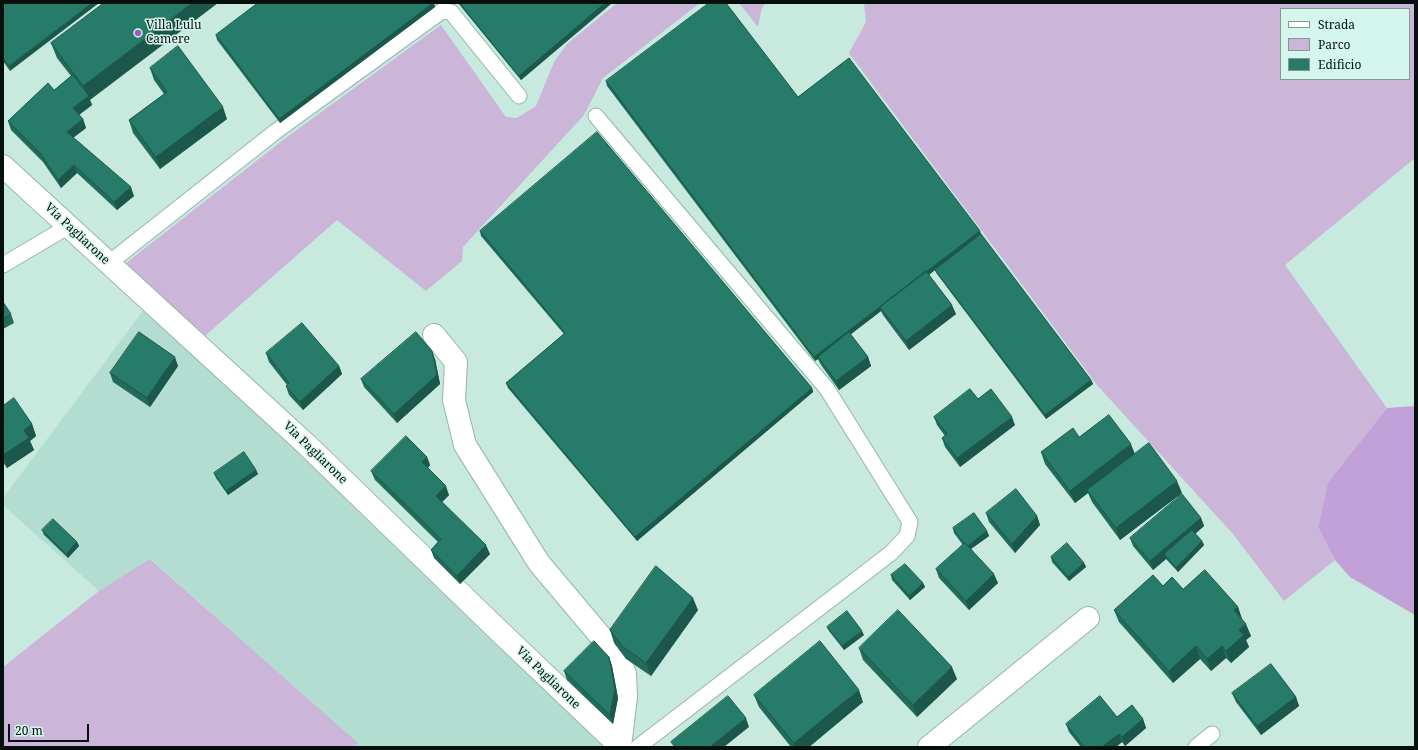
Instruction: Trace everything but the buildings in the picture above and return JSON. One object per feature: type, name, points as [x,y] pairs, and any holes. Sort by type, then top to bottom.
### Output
[{"type":"street","name":"Via Pagliarone","points":[[3,166],[307,445],[614,745]]},
{"type":"street","points":[[434,335],[456,362],[454,400],[465,445],[539,563],[618,657],[625,674],[626,697],[614,745]]},
{"type":"street","points":[[929,747],[1088,618]]},
{"type":"lane","points":[[109,264],[275,132],[442,11],[451,12],[519,96]]},
{"type":"lane","points":[[596,116],[827,389],[910,522],[907,536],[891,553],[638,747]]},
{"type":"lane","points":[[3,265],[69,226]]},
{"type":"lane","points":[[1196,747],[1212,734]]},
{"type":"shaded area","points":[[146,307],[324,474],[606,747],[353,747],[357,743],[151,559],[99,591],[3,505],[3,498]]},
{"type":"shaded area","points":[[1415,406],[1415,615],[1350,577],[1335,560],[1318,527],[1328,482],[1387,408]]},
{"type":"green space","points":[[617,3],[700,3],[603,78],[584,115],[463,247],[462,261],[426,291],[337,220],[205,336],[126,263],[287,137],[441,25],[506,117],[517,118],[536,106],[554,62],[567,44]]},
{"type":"green space","points":[[739,3],[765,3],[761,11],[758,27]]},
{"type":"green space","points":[[864,3],[1415,3],[1415,158],[1285,265],[1387,408],[1328,482],[1318,527],[1335,560],[1284,601],[1233,534],[1097,385],[849,53],[866,22]]},
{"type":"green space","points":[[150,559],[358,743],[353,747],[3,747],[3,667],[99,591]]},
{"type":"place","name":"Villa Lulu Camere","points":[[138,33]]}]
